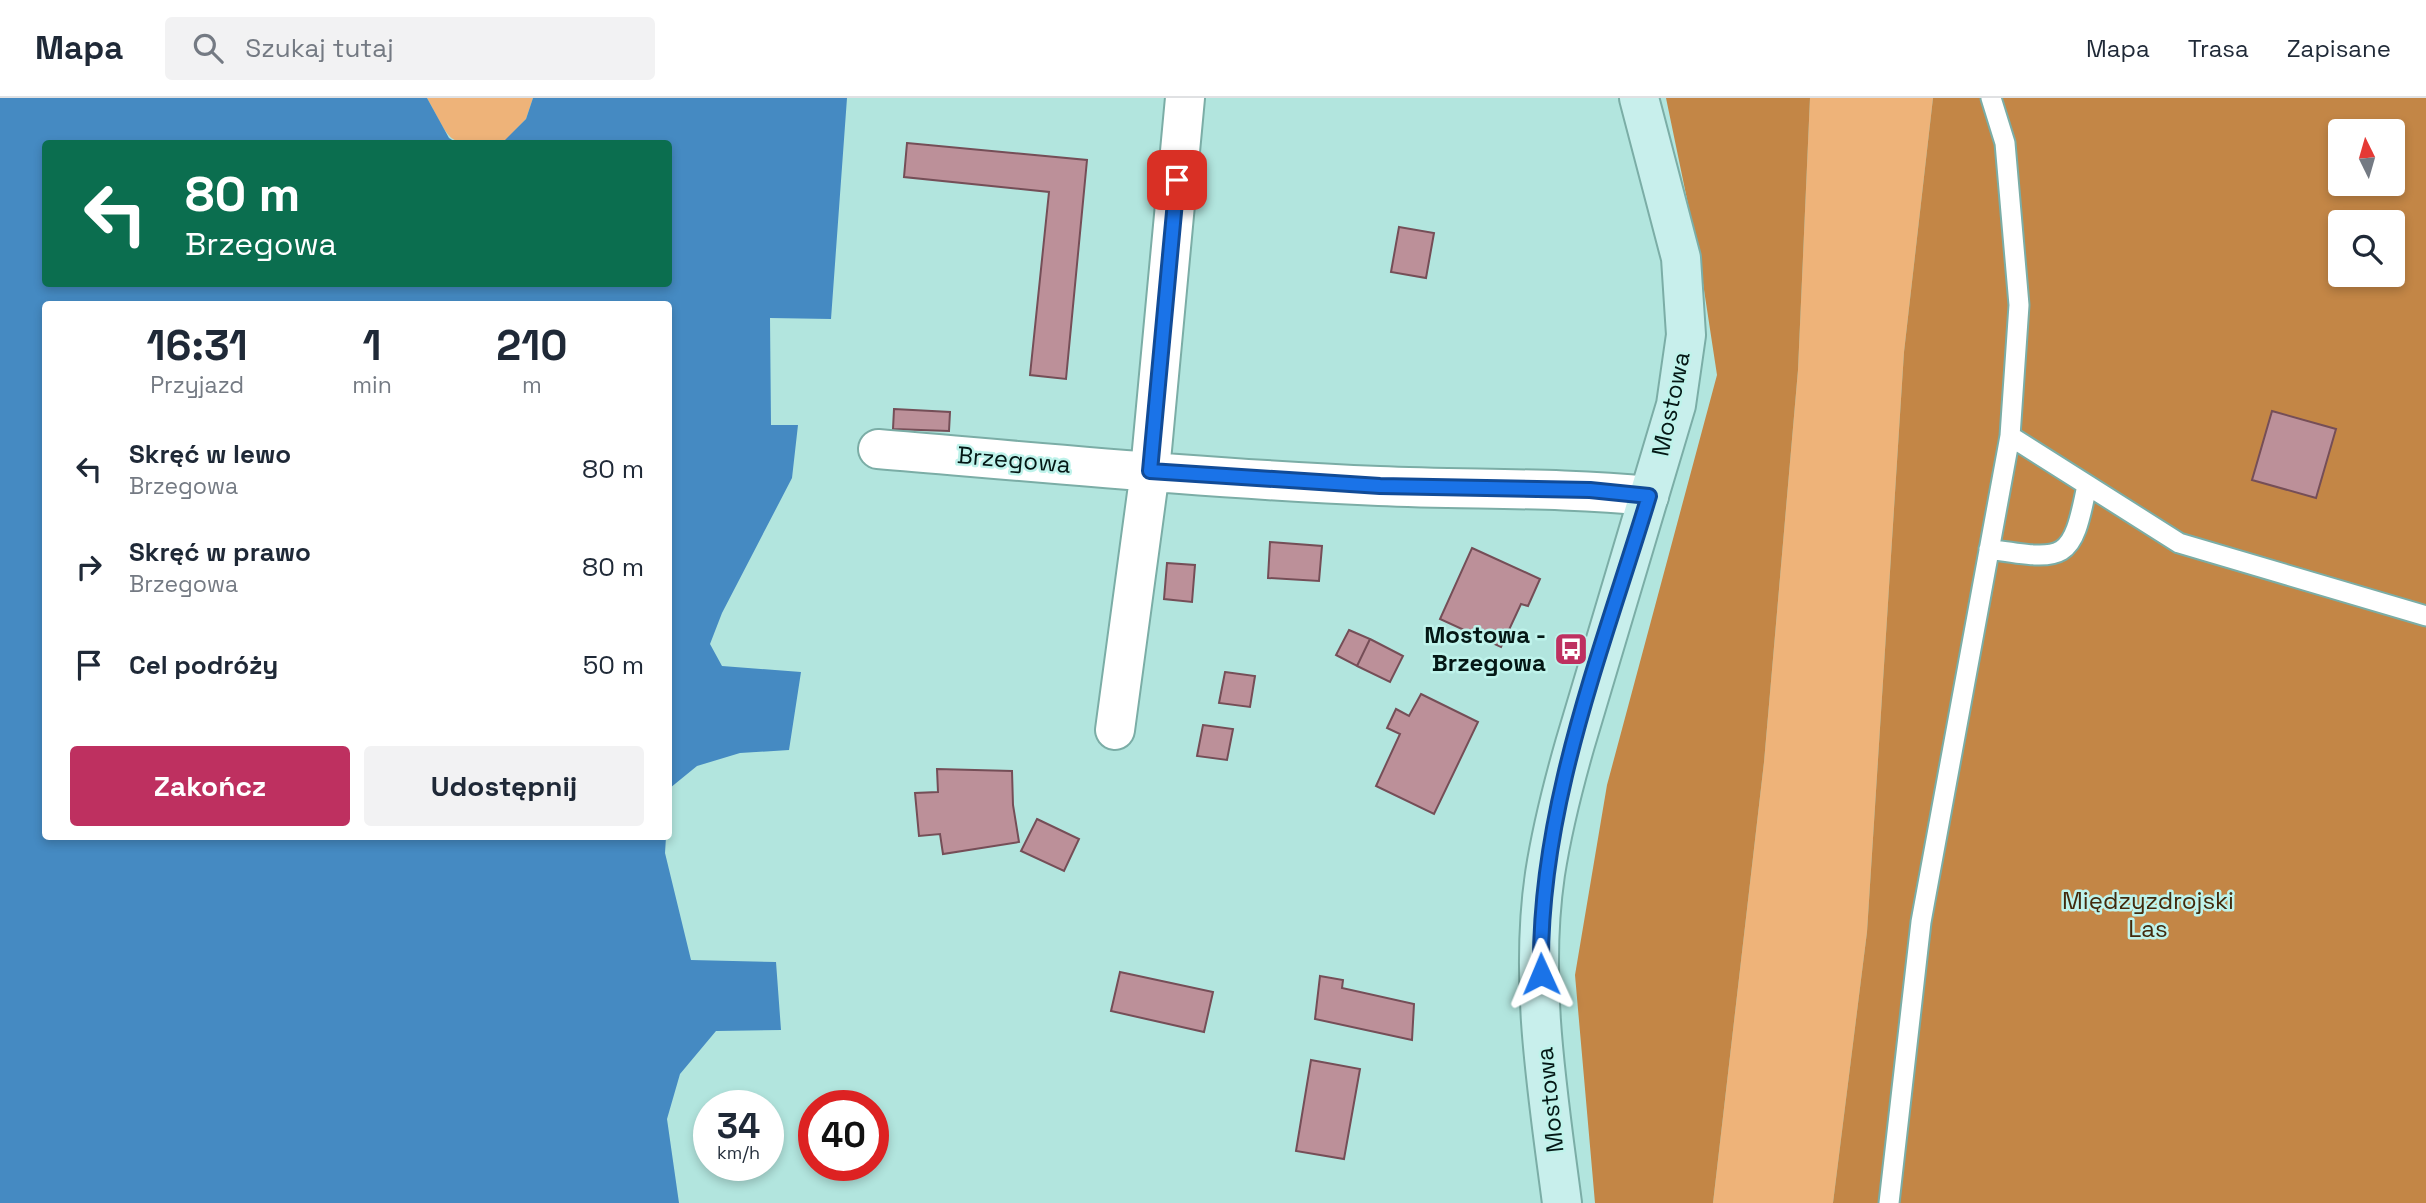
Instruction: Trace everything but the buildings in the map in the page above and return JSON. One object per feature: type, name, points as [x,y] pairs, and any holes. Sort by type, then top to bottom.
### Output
[{"type":"street","points":[[1115,730],[1150,471],[1185,98]]},
{"type":"street","name":"Mostowa","points":[[1562,1203],[1546,1075],[1541,995],[1541,930],[1545,875],[1559,800],[1574,744],[1676,405],[1686,335],[1681,258],[1639,98]]},
{"type":"street","name":"Brzegowa","points":[[878,449],[1380,486],[1590,490],[1649,496]]},
{"type":"lane","points":[[1889,1203],[1921,922],[2010,436],[2019,305],[2005,143],[1991,98]]},
{"type":"lane","points":[[2010,436],[2179,543],[2426,616]]},
{"type":"lane","points":[[1989,549],[2046,555],[2066,549],[2078,533],[2087,485]]},
{"type":"shaded area","points":[[427,98],[533,98],[526,119],[506,140],[455,140],[442,126]]},
{"type":"shaded area","points":[[1810,98],[1933,98],[1904,352],[1867,932],[1833,1203],[1713,1203],[1764,762],[1798,370]]},
{"type":"green space","points":[[1666,98],[1810,98],[1798,370],[1764,762],[1713,1203],[1595,1203],[1575,975],[1607,785],[1717,375],[1699,257]]},
{"type":"green space","name":"Międzyzdrojski Las","points":[[1933,98],[2426,98],[2426,1203],[1833,1203],[1867,932],[1904,352]]},
{"type":"water","points":[[0,98],[427,98],[452,140],[42,140],[42,287],[672,287],[672,140],[505,140],[526,119],[533,98],[847,98],[831,319],[770,318],[771,425],[798,425],[792,478],[722,613],[710,644],[722,666],[801,672],[789,750],[740,753],[697,766],[672,786],[672,301],[42,301],[42,840],[666,840],[665,853],[691,960],[776,962],[781,1030],[716,1031],[680,1074],[667,1119],[679,1203],[0,1203]]},
{"type":"place","name":"Mostowa - Brzegowa","points":[[1571,649]]},
{"type":"route","points":[[1177,180],[1150,471],[1380,486],[1590,490],[1649,496],[1559,800],[1545,875],[1541,974]]}]
